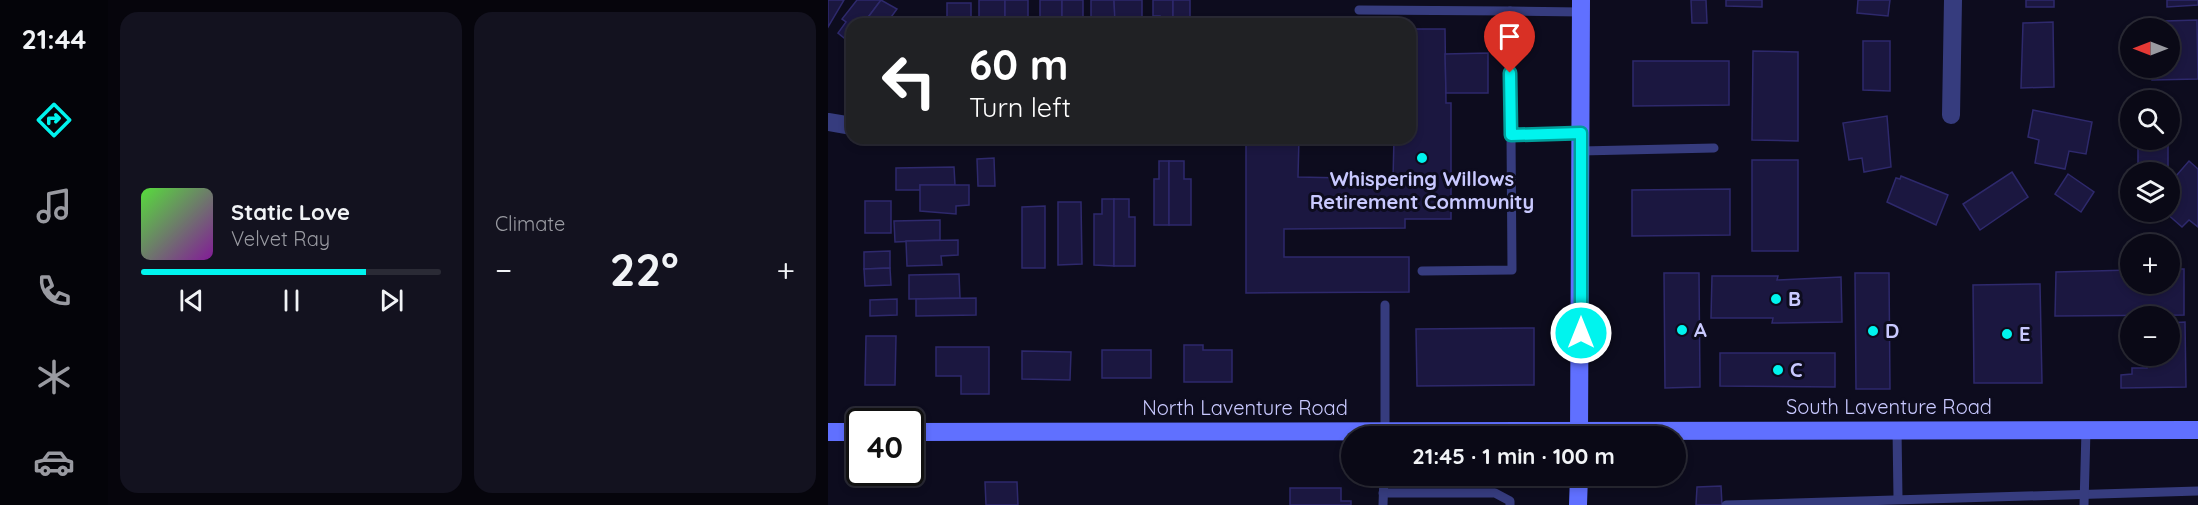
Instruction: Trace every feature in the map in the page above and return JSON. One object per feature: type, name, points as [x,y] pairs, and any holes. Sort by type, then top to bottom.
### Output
[{"type":"street","points":[[1951,115],[1953,0]]},
{"type":"street","points":[[1579,426],[1581,6]]},
{"type":"street","points":[[828,122],[846,125]]},
{"type":"street","name":"South Laventure Road","points":[[1686,432],[2198,430]]},
{"type":"street","points":[[828,432],[846,432]]},
{"type":"street","name":"North Laventure Road","points":[[924,432],[1341,434]]},
{"type":"street","points":[[1578,505],[1579,486]]},
{"type":"lane","points":[[1359,10],[1510,11],[1581,6]]},
{"type":"lane","points":[[1422,271],[1512,270],[1510,11]]},
{"type":"lane","points":[[1511,135],[1581,142],[1714,148]]},
{"type":"lane","points":[[1384,305],[1385,426]]},
{"type":"lane","points":[[1897,430],[1898,498]]},
{"type":"lane","points":[[2084,505],[2085,430]]},
{"type":"lane","points":[[1383,486],[1383,505]]},
{"type":"lane","points":[[1726,505],[1898,498],[2198,491]]},
{"type":"lane","points":[[1383,493],[1495,493],[1510,501],[1510,505]]},
{"type":"building","points":[[828,0],[844,0],[828,27]]},
{"type":"building","points":[[857,0],[881,0],[868,18],[846,18],[846,22],[842,19]]},
{"type":"building","points":[[881,0],[897,9],[890,18],[868,18]]},
{"type":"building","points":[[979,0],[1005,0],[1005,18],[979,18]]},
{"type":"building","points":[[1005,0],[1028,0],[1028,18],[1005,18]]},
{"type":"building","points":[[1040,0],[1062,0],[1062,18],[1040,18]]},
{"type":"building","points":[[1062,0],[1083,0],[1083,18],[1062,18]]},
{"type":"building","points":[[1091,0],[1114,0],[1115,17],[1091,18]]},
{"type":"building","points":[[1114,0],[1142,0],[1142,18],[1115,18]]},
{"type":"building","points":[[1153,0],[1173,0],[1173,18],[1153,16]]},
{"type":"building","points":[[1173,0],[1190,0],[1190,17],[1173,18]]},
{"type":"building","points":[[1691,0],[1706,0],[1707,23],[1692,23]]},
{"type":"building","points":[[1726,0],[1762,0],[1762,7],[1726,6]]},
{"type":"building","points":[[1858,0],[1890,0],[1888,16],[1857,13]]},
{"type":"building","points":[[2026,0],[2054,0],[2054,7],[2026,7]]},
{"type":"building","points":[[2167,0],[2198,0],[2198,5],[2167,7]]},
{"type":"building","points":[[947,3],[971,3],[971,18],[947,18]]},
{"type":"building","points":[[2197,20],[2198,79],[2152,80],[2152,78],[2180,78],[2180,21]]},
{"type":"building","points":[[846,22],[846,40],[838,33]]},
{"type":"building","points":[[2053,22],[2054,87],[2021,88],[2023,23]]},
{"type":"building","name":"Whispering Willows Retirement Community","points":[[1416,29],[1445,29],[1446,103],[1451,103],[1451,219],[1405,219],[1405,228],[1284,229],[1284,257],[1409,257],[1409,292],[1246,293],[1246,144],[1299,144],[1298,177],[1393,179],[1394,144],[1416,144]]},
{"type":"building","points":[[1863,41],[1890,41],[1890,91],[1863,90]]},
{"type":"building","points":[[1753,51],[1798,52],[1798,141],[1752,140]]},
{"type":"building","points":[[1488,53],[1488,93],[1446,93],[1445,54]]},
{"type":"building","points":[[1633,61],[1729,61],[1729,105],[1633,106]]},
{"type":"building","points":[[2033,110],[2092,122],[2086,154],[2069,151],[2065,169],[2035,163],[2039,140],[2028,137]]},
{"type":"building","points":[[1887,116],[1891,167],[1864,172],[1862,158],[1849,160],[1843,123]]},
{"type":"building","points":[[2138,150],[2168,150],[2168,162],[2138,162]]},
{"type":"building","points":[[994,158],[995,186],[978,186],[977,159]]},
{"type":"building","points":[[1752,160],[1798,160],[1798,251],[1752,251]]},
{"type":"building","points":[[1159,161],[1169,161],[1169,225],[1154,225],[1154,179],[1159,179]]},
{"type":"building","points":[[1169,161],[1184,161],[1184,179],[1191,179],[1191,225],[1169,225]]},
{"type":"building","points":[[2189,161],[2198,169],[2198,227],[2189,220],[2182,227],[2176,222],[2180,222],[2180,171]]},
{"type":"building","points":[[954,167],[955,185],[920,185],[920,190],[896,190],[896,168]]},
{"type":"building","points":[[2012,172],[2028,197],[1980,230],[1963,204]]},
{"type":"building","points":[[2068,174],[2094,192],[2081,212],[2055,194]]},
{"type":"building","points":[[1901,176],[1948,195],[1936,225],[1887,202],[1896,178],[1900,179]]},
{"type":"building","points":[[920,185],[969,185],[969,205],[956,206],[956,214],[920,211]]},
{"type":"building","points":[[1730,189],[1730,235],[1632,236],[1632,190]]},
{"type":"building","points":[[1102,199],[1114,199],[1114,266],[1094,265],[1094,214],[1102,214]]},
{"type":"building","points":[[1114,199],[1129,199],[1129,217],[1135,217],[1135,266],[1114,266]]},
{"type":"building","points":[[865,201],[891,201],[891,233],[865,233]]},
{"type":"building","points":[[1058,202],[1081,202],[1082,264],[1058,265]]},
{"type":"building","points":[[1045,206],[1045,268],[1022,268],[1022,207]]},
{"type":"building","points":[[940,220],[940,240],[895,242],[894,221]]},
{"type":"building","points":[[958,240],[958,255],[941,256],[942,265],[907,266],[906,241]]},
{"type":"building","points":[[890,251],[890,268],[864,269],[864,252]]},
{"type":"building","points":[[890,268],[891,285],[865,286],[864,269]]},
{"type":"building","points":[[2180,269],[2184,269],[2184,315],[2180,315],[2180,306],[2120,306],[2120,315],[2055,316],[2056,272],[2120,270],[2120,294],[2180,294]]},
{"type":"building","name":"A","points":[[1664,273],[1699,273],[1700,387],[1665,388]]},
{"type":"building","name":"D","points":[[1855,273],[1889,273],[1890,389],[1856,389]]},
{"type":"building","points":[[959,274],[960,298],[909,299],[909,275]]},
{"type":"building","name":"B","points":[[1712,276],[1778,276],[1777,280],[1841,277],[1842,322],[1772,323],[1773,318],[1711,318]]},
{"type":"building","name":"E","points":[[2040,284],[2042,383],[1974,383],[1973,285]]},
{"type":"building","points":[[976,298],[976,315],[916,316],[916,299]]},
{"type":"building","points":[[897,299],[897,315],[870,316],[870,300]]},
{"type":"building","points":[[2180,322],[2185,322],[2186,387],[2121,388],[2121,375],[2132,374],[2132,368],[2180,366]]},
{"type":"building","points":[[1534,328],[1534,385],[1417,386],[1416,329]]},
{"type":"building","points":[[866,336],[896,336],[895,385],[865,385]]},
{"type":"building","points":[[1184,345],[1203,345],[1203,350],[1232,350],[1232,382],[1184,382]]},
{"type":"building","points":[[936,347],[989,347],[989,394],[961,394],[961,376],[936,376]]},
{"type":"building","points":[[1102,350],[1151,350],[1151,378],[1102,378]]},
{"type":"building","points":[[1022,351],[1071,352],[1070,380],[1022,379]]},
{"type":"building","name":"C","points":[[1720,353],[1835,353],[1835,387],[1720,386]]},
{"type":"building","points":[[985,482],[1017,482],[1018,505],[986,505]]},
{"type":"building","points":[[1721,486],[1722,505],[1696,505],[1697,487]]},
{"type":"building","points":[[1290,488],[1341,488],[1341,501],[1351,501],[1351,505],[1290,505]]},
{"type":"place","name":"Whispering Willows Retirement Community","points":[[1422,158]]},
{"type":"place","name":"B","points":[[1776,299]]},
{"type":"place","name":"A","points":[[1682,330]]},
{"type":"place","name":"D","points":[[1873,331]]},
{"type":"place","name":"E","points":[[2007,334]]},
{"type":"place","name":"C","points":[[1778,370]]},
{"type":"route","points":[[1510,73],[1511,135],[1581,133],[1581,333]]}]
